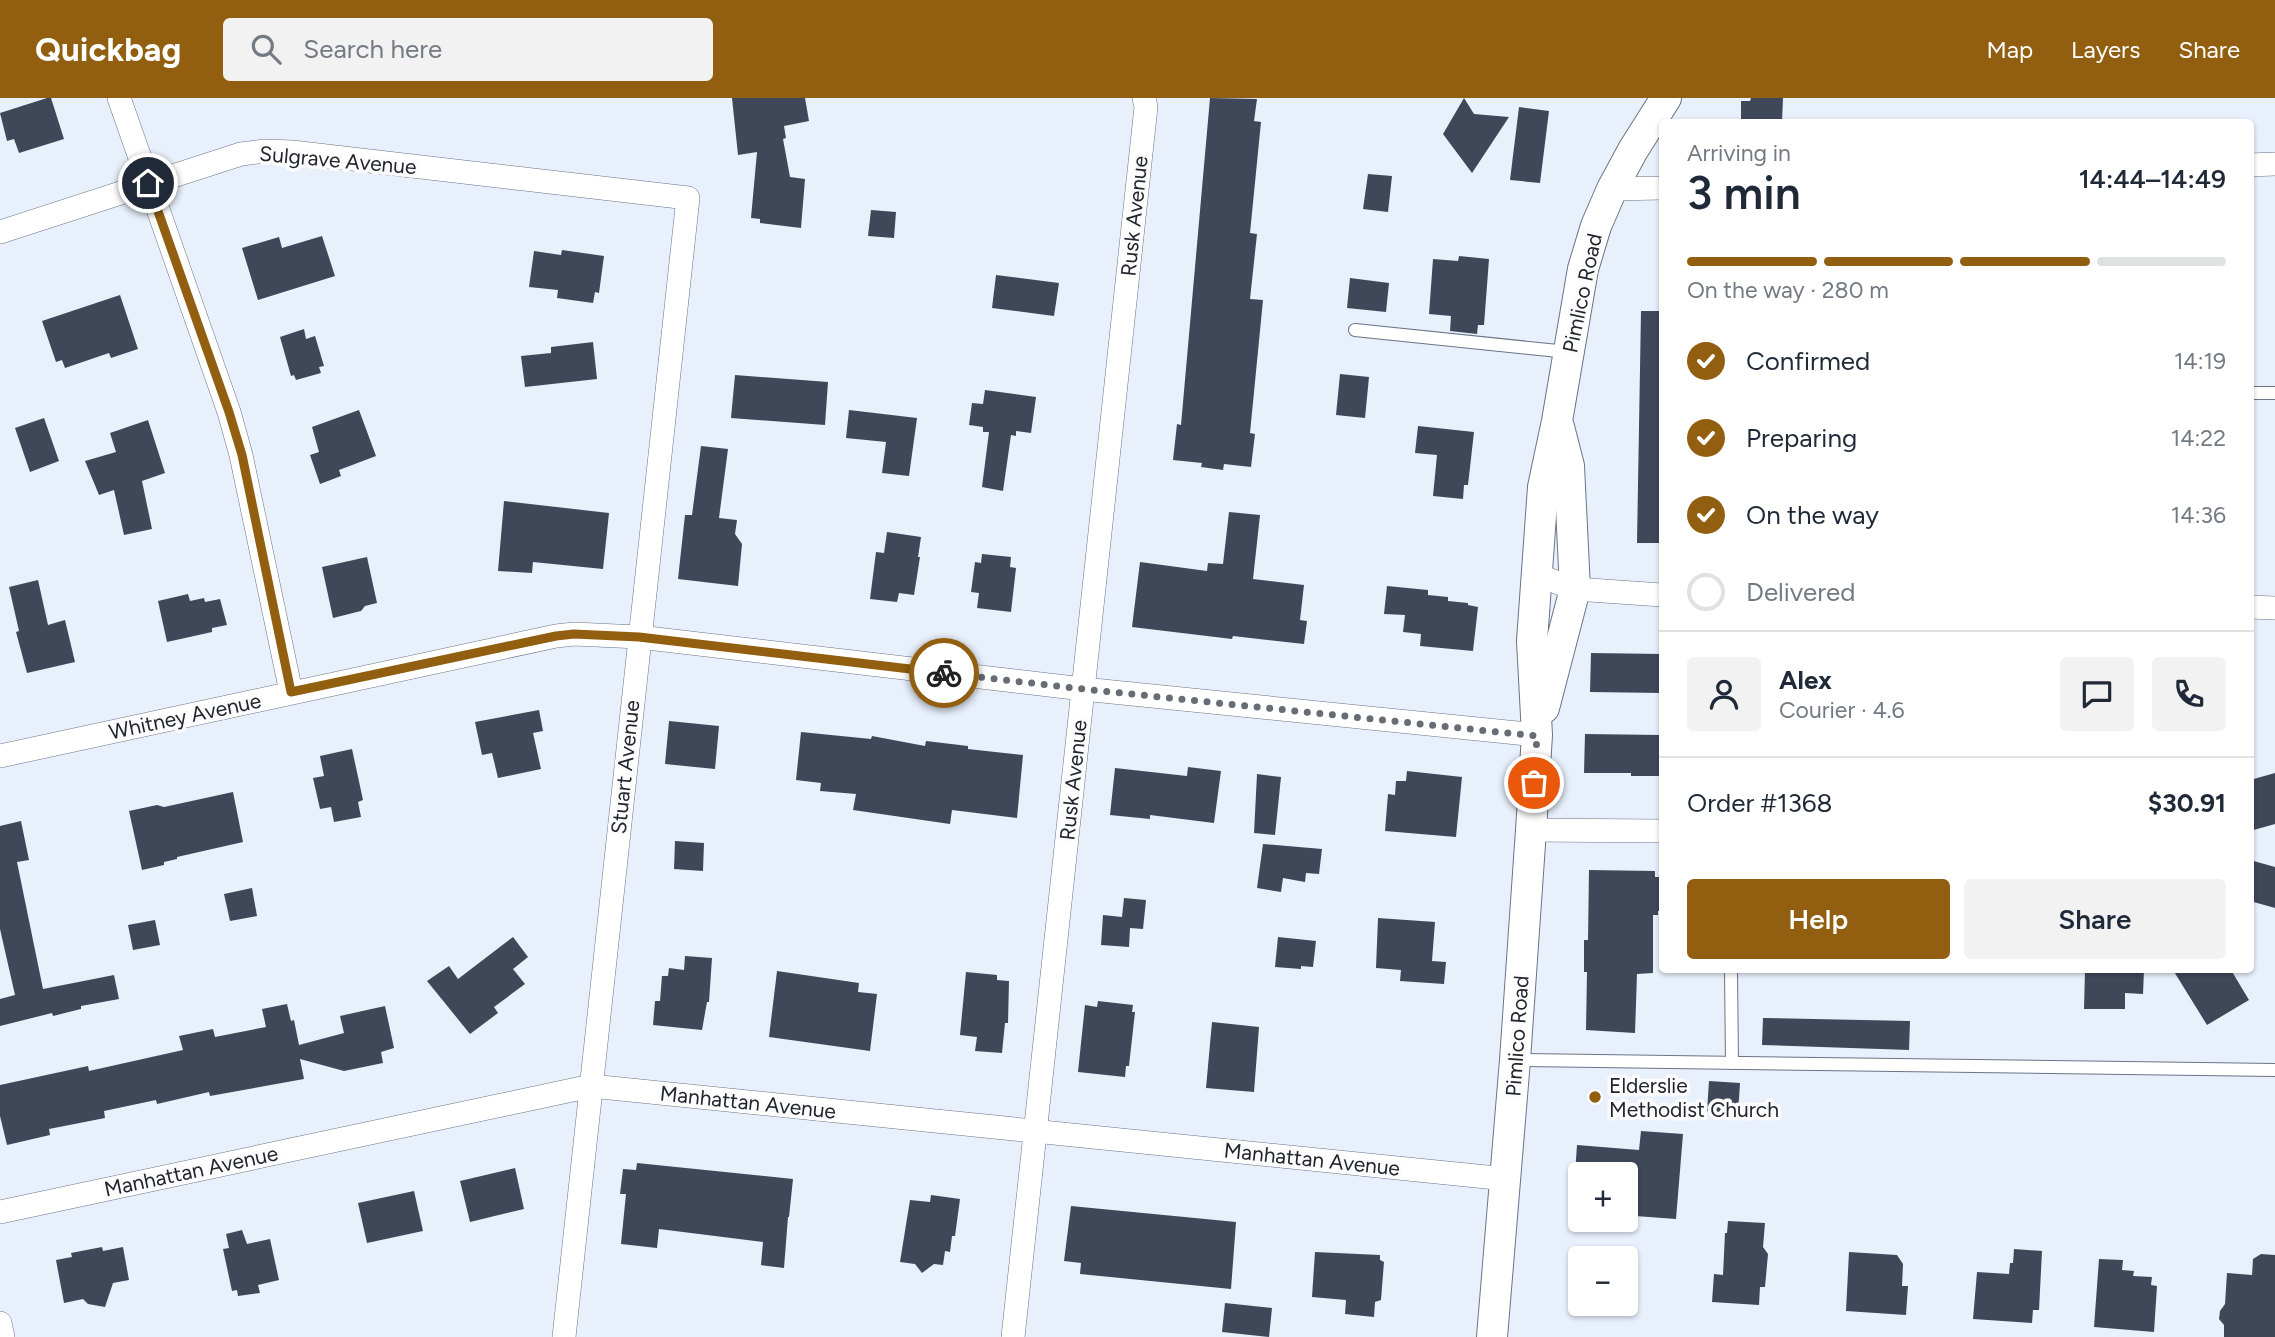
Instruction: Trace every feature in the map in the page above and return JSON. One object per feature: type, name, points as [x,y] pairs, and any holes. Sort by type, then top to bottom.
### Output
[{"type":"street","points":[[119,98],[242,455],[291,692]]},
{"type":"street","name":"Rusk Avenue","points":[[1013,1337],[1146,107],[1144,98]]},
{"type":"street","name":"Pimlico Road","points":[[1492,1337],[1515,1060],[1537,736],[1532,641],[1542,496],[1583,269],[1612,189],[1666,98]]},
{"type":"street","name":"Sulgrave Avenue","points":[[0,232],[241,154],[265,151],[688,198]]},
{"type":"street","points":[[2254,165],[2275,164]]},
{"type":"street","points":[[1612,189],[1659,188]]},
{"type":"street","name":"Stuart Avenue","points":[[564,1337],[688,198]]},
{"type":"street","name":"Pimlico Road","points":[[1537,736],[1574,589],[1569,466],[1557,421]]},
{"type":"street","points":[[1537,575],[1574,589],[1659,595]]},
{"type":"street","points":[[2254,607],[2275,608]]},
{"type":"street","name":"Whitney Avenue","points":[[0,756],[291,692],[574,634],[639,637],[1083,689],[1537,736]]},
{"type":"street","points":[[1531,830],[1659,831]]},
{"type":"street","name":"Manhattan Avenue","points":[[0,1212],[591,1086],[1506,1179]]},
{"type":"street","points":[[0,1323],[3,1337]]},
{"type":"lane","points":[[1355,330],[1569,352]]},
{"type":"lane","points":[[2254,393],[2275,393]]},
{"type":"lane","points":[[1731,973],[1732,1063]]},
{"type":"lane","points":[[1515,1060],[2275,1070]]},
{"type":"building","points":[[51,98],[64,139],[19,153],[14,139],[7,141],[0,113]]},
{"type":"building","points":[[732,98],[805,98],[809,121],[784,126],[786,138],[783,139],[790,177],[805,179],[801,228],[760,223],[760,219],[751,218],[757,152],[738,155]]},
{"type":"building","points":[[1210,98],[1257,99],[1254,121],[1261,122],[1250,233],[1257,234],[1250,299],[1263,300],[1250,433],[1255,434],[1251,467],[1224,464],[1223,470],[1201,467],[1202,463],[1173,460],[1177,424],[1181,425]]},
{"type":"building","points":[[1464,98],[1474,114],[1509,117],[1472,173],[1443,134]]},
{"type":"building","points":[[1751,98],[1783,98],[1782,119],[1741,119],[1741,101],[1750,101]]},
{"type":"building","points":[[1519,107],[1549,111],[1540,183],[1510,180]]},
{"type":"building","points":[[1368,174],[1392,176],[1388,212],[1363,209]]},
{"type":"building","points":[[871,210],[896,212],[894,238],[868,236]]},
{"type":"building","points":[[322,236],[335,276],[258,300],[242,248],[279,237],[282,248]]},
{"type":"building","points":[[562,250],[604,256],[599,293],[595,292],[593,303],[557,298],[558,290],[529,287],[534,251],[561,255]]},
{"type":"building","points":[[1459,256],[1489,259],[1484,325],[1478,325],[1477,334],[1450,331],[1451,316],[1429,314],[1433,259],[1458,261]]},
{"type":"building","points":[[996,275],[1059,283],[1054,316],[992,308]]},
{"type":"building","points":[[1350,278],[1389,283],[1386,312],[1347,308]]},
{"type":"building","points":[[120,295],[138,349],[111,358],[109,353],[65,368],[62,360],[56,362],[42,321]]},
{"type":"building","points":[[1641,311],[1659,311],[1659,543],[1637,543]]},
{"type":"building","points":[[304,329],[306,339],[315,336],[324,366],[319,367],[321,373],[296,380],[294,375],[291,376],[280,337]]},
{"type":"building","points":[[593,342],[597,379],[525,387],[521,356],[551,353],[551,347]]},
{"type":"building","points":[[1340,374],[1369,377],[1365,418],[1336,415]]},
{"type":"building","points":[[735,375],[828,382],[825,425],[731,418]]},
{"type":"building","points":[[985,390],[1036,397],[1031,433],[1016,431],[1016,436],[1011,435],[1003,491],[982,487],[989,432],[983,432],[983,427],[969,425],[972,403],[983,404]]},
{"type":"building","points":[[359,410],[376,456],[339,470],[341,476],[320,484],[310,455],[319,452],[312,427]]},
{"type":"building","points":[[849,410],[917,418],[909,476],[882,473],[886,442],[846,438]]},
{"type":"building","points":[[44,418],[59,461],[30,472],[15,428]]},
{"type":"building","points":[[148,420],[165,473],[142,481],[152,529],[124,535],[114,490],[99,495],[85,461],[116,452],[110,433]]},
{"type":"building","points":[[1418,426],[1474,432],[1468,485],[1464,485],[1463,499],[1433,496],[1437,455],[1415,453]]},
{"type":"building","points":[[701,446],[728,449],[719,518],[737,520],[735,534],[742,544],[738,586],[678,579],[685,515],[692,515]]},
{"type":"building","points":[[504,501],[609,513],[603,569],[533,562],[532,573],[498,571]]},
{"type":"building","points":[[1229,512],[1260,515],[1253,579],[1304,585],[1300,620],[1307,621],[1304,644],[1233,636],[1232,639],[1132,627],[1140,562],[1207,571],[1208,563],[1223,564]]},
{"type":"building","points":[[887,532],[921,537],[914,595],[899,593],[897,602],[870,599],[876,552],[884,553]]},
{"type":"building","points":[[982,554],[1011,557],[1010,567],[1016,568],[1011,612],[977,608],[979,593],[971,592],[975,562],[981,563]]},
{"type":"building","points":[[367,557],[377,603],[365,606],[361,611],[333,618],[322,567]]},
{"type":"building","points":[[38,580],[48,625],[65,620],[75,662],[27,673],[16,632],[19,631],[9,587]]},
{"type":"building","points":[[1387,586],[1428,590],[1428,595],[1448,597],[1448,601],[1478,607],[1473,651],[1420,646],[1421,634],[1403,632],[1405,615],[1384,614]]},
{"type":"building","points":[[188,594],[190,601],[220,599],[227,625],[212,628],[212,632],[167,642],[158,601]]},
{"type":"building","points":[[1591,653],[1659,654],[1659,693],[1590,692]]},
{"type":"building","points":[[539,710],[543,731],[533,733],[541,769],[498,778],[492,753],[482,755],[475,722]]},
{"type":"building","points":[[669,721],[719,726],[715,769],[665,764]]},
{"type":"building","points":[[801,732],[871,739],[872,736],[925,746],[926,741],[1023,755],[1017,818],[952,810],[950,824],[853,810],[856,794],[820,791],[821,783],[796,780]]},
{"type":"building","points":[[1585,734],[1659,735],[1659,776],[1584,773]]},
{"type":"building","points":[[352,749],[363,800],[358,802],[361,817],[334,822],[331,807],[320,809],[313,778],[324,776],[320,756]]},
{"type":"building","points":[[1188,767],[1221,771],[1214,823],[1150,815],[1150,819],[1110,815],[1115,768],[1187,776]]},
{"type":"building","points":[[1407,771],[1462,777],[1456,837],[1385,831],[1388,794],[1395,795],[1396,781],[1406,781]]},
{"type":"building","points":[[2275,773],[2275,824],[2254,830],[2254,779]]},
{"type":"building","points":[[1257,774],[1281,777],[1275,835],[1254,833]]},
{"type":"building","points":[[233,792],[243,842],[177,857],[164,862],[164,865],[142,870],[129,811],[157,805],[164,807]]},
{"type":"building","points":[[21,821],[29,860],[17,862],[43,989],[114,975],[119,999],[0,1026],[0,999],[15,995],[0,929],[0,826]]},
{"type":"building","points":[[675,841],[704,843],[703,871],[674,869]]},
{"type":"building","points":[[1263,844],[1322,849],[1319,874],[1306,873],[1305,882],[1283,878],[1281,892],[1257,888]]},
{"type":"building","points":[[2254,861],[2275,867],[2275,908],[2254,902]]},
{"type":"building","points":[[1589,870],[1655,871],[1655,877],[1659,877],[1659,911],[1658,915],[1653,915],[1653,973],[1637,974],[1635,1033],[1586,1030],[1587,972],[1584,972],[1584,940],[1588,940]]},
{"type":"building","points":[[252,888],[257,916],[230,921],[224,894]]},
{"type":"building","points":[[1124,898],[1146,900],[1143,929],[1130,928],[1129,947],[1101,945],[1103,915],[1122,917]]},
{"type":"building","points":[[1378,918],[1435,922],[1432,961],[1446,962],[1444,984],[1400,981],[1401,970],[1376,968]]},
{"type":"building","points":[[155,920],[160,945],[133,950],[128,925]]},
{"type":"building","points":[[513,937],[528,957],[513,969],[525,984],[494,1007],[498,1013],[470,1034],[427,981],[449,966],[458,979]]},
{"type":"building","points":[[1278,937],[1316,941],[1313,967],[1275,967]]},
{"type":"building","points":[[685,956],[712,958],[709,1002],[702,1030],[653,1025],[655,1001],[660,1001],[662,976],[668,976],[669,968],[684,970]]},
{"type":"building","points":[[777,971],[859,983],[858,992],[877,994],[870,1051],[769,1037]]},
{"type":"building","points":[[966,972],[997,975],[997,980],[1009,981],[1008,1023],[1005,1023],[1002,1053],[975,1051],[977,1037],[960,1035]]},
{"type":"building","points":[[2085,973],[2144,973],[2143,994],[2125,993],[2125,1009],[2084,1009]]},
{"type":"building","points":[[2175,973],[2233,973],[2249,1000],[2207,1025]]},
{"type":"building","points":[[1098,1001],[1133,1005],[1132,1012],[1135,1012],[1129,1066],[1126,1066],[1125,1077],[1078,1072],[1085,1005],[1097,1007]]},
{"type":"building","points":[[287,1004],[291,1021],[294,1020],[299,1045],[344,1033],[340,1016],[385,1006],[394,1048],[381,1052],[383,1063],[344,1071],[300,1059],[304,1079],[210,1096],[209,1092],[157,1104],[156,1100],[104,1111],[105,1118],[49,1129],[50,1135],[7,1145],[0,1116],[0,1085],[88,1066],[89,1071],[183,1050],[179,1036],[213,1029],[215,1037],[266,1027],[262,1009]]},
{"type":"building","points":[[1763,1018],[1910,1021],[1909,1050],[1762,1045]]},
{"type":"building","points":[[1212,1022],[1259,1027],[1254,1092],[1206,1088]]},
{"type":"building","points":[[1709,1081],[1740,1083],[1738,1114],[1707,1111]]},
{"type":"building","points":[[1641,1131],[1683,1134],[1676,1219],[1638,1216],[1638,1162],[1576,1162],[1577,1145],[1639,1150]]},
{"type":"building","points":[[637,1163],[793,1179],[784,1268],[761,1265],[763,1242],[659,1229],[657,1248],[621,1244],[626,1194],[620,1194],[623,1169],[636,1170]]},
{"type":"building","points":[[515,1168],[524,1209],[470,1222],[460,1181]]},
{"type":"building","points":[[414,1191],[423,1231],[367,1243],[358,1203]]},
{"type":"building","points":[[931,1195],[960,1199],[950,1252],[945,1251],[943,1265],[934,1264],[922,1273],[915,1264],[900,1262],[910,1200],[930,1202]]},
{"type":"building","points":[[1071,1206],[1236,1222],[1231,1289],[1080,1274],[1081,1263],[1064,1261]]},
{"type":"building","points":[[1728,1221],[1765,1223],[1763,1247],[1768,1254],[1765,1287],[1760,1287],[1759,1305],[1712,1302],[1714,1274],[1723,1275]]},
{"type":"building","points":[[242,1230],[247,1244],[270,1239],[279,1280],[258,1285],[260,1293],[238,1296],[237,1290],[232,1291],[223,1249],[229,1248],[226,1234]]},
{"type":"building","points":[[102,1247],[103,1251],[123,1247],[129,1280],[113,1283],[105,1307],[88,1304],[83,1299],[64,1303],[56,1260],[72,1257],[71,1253]]},
{"type":"building","points":[[2014,1249],[2042,1251],[2039,1310],[2033,1310],[2032,1323],[1973,1319],[1977,1272],[2009,1274]]},
{"type":"building","points":[[1315,1252],[1380,1255],[1380,1260],[1384,1262],[1381,1300],[1375,1302],[1374,1317],[1345,1314],[1346,1300],[1312,1297]]},
{"type":"building","points":[[1849,1252],[1897,1255],[1903,1264],[1902,1286],[1908,1286],[1906,1315],[1846,1311]]},
{"type":"building","points":[[2261,1254],[2275,1255],[2275,1337],[2224,1337],[2224,1325],[2219,1319],[2225,1304],[2227,1273],[2252,1275],[2253,1259]]},
{"type":"building","points":[[2099,1259],[2123,1260],[2122,1270],[2134,1271],[2133,1276],[2152,1277],[2151,1285],[2157,1286],[2154,1332],[2094,1327]]},
{"type":"building","points":[[1225,1303],[1272,1308],[1269,1337],[1222,1332]]},
{"type":"way so far","points":[[944,673],[1537,736],[1534,783]]},
{"type":"place","name":"Elderslie Methodist Church","points":[[1595,1097]]},
{"type":"route","points":[[148,183],[242,455],[291,692],[574,634],[639,637],[944,673]]}]
